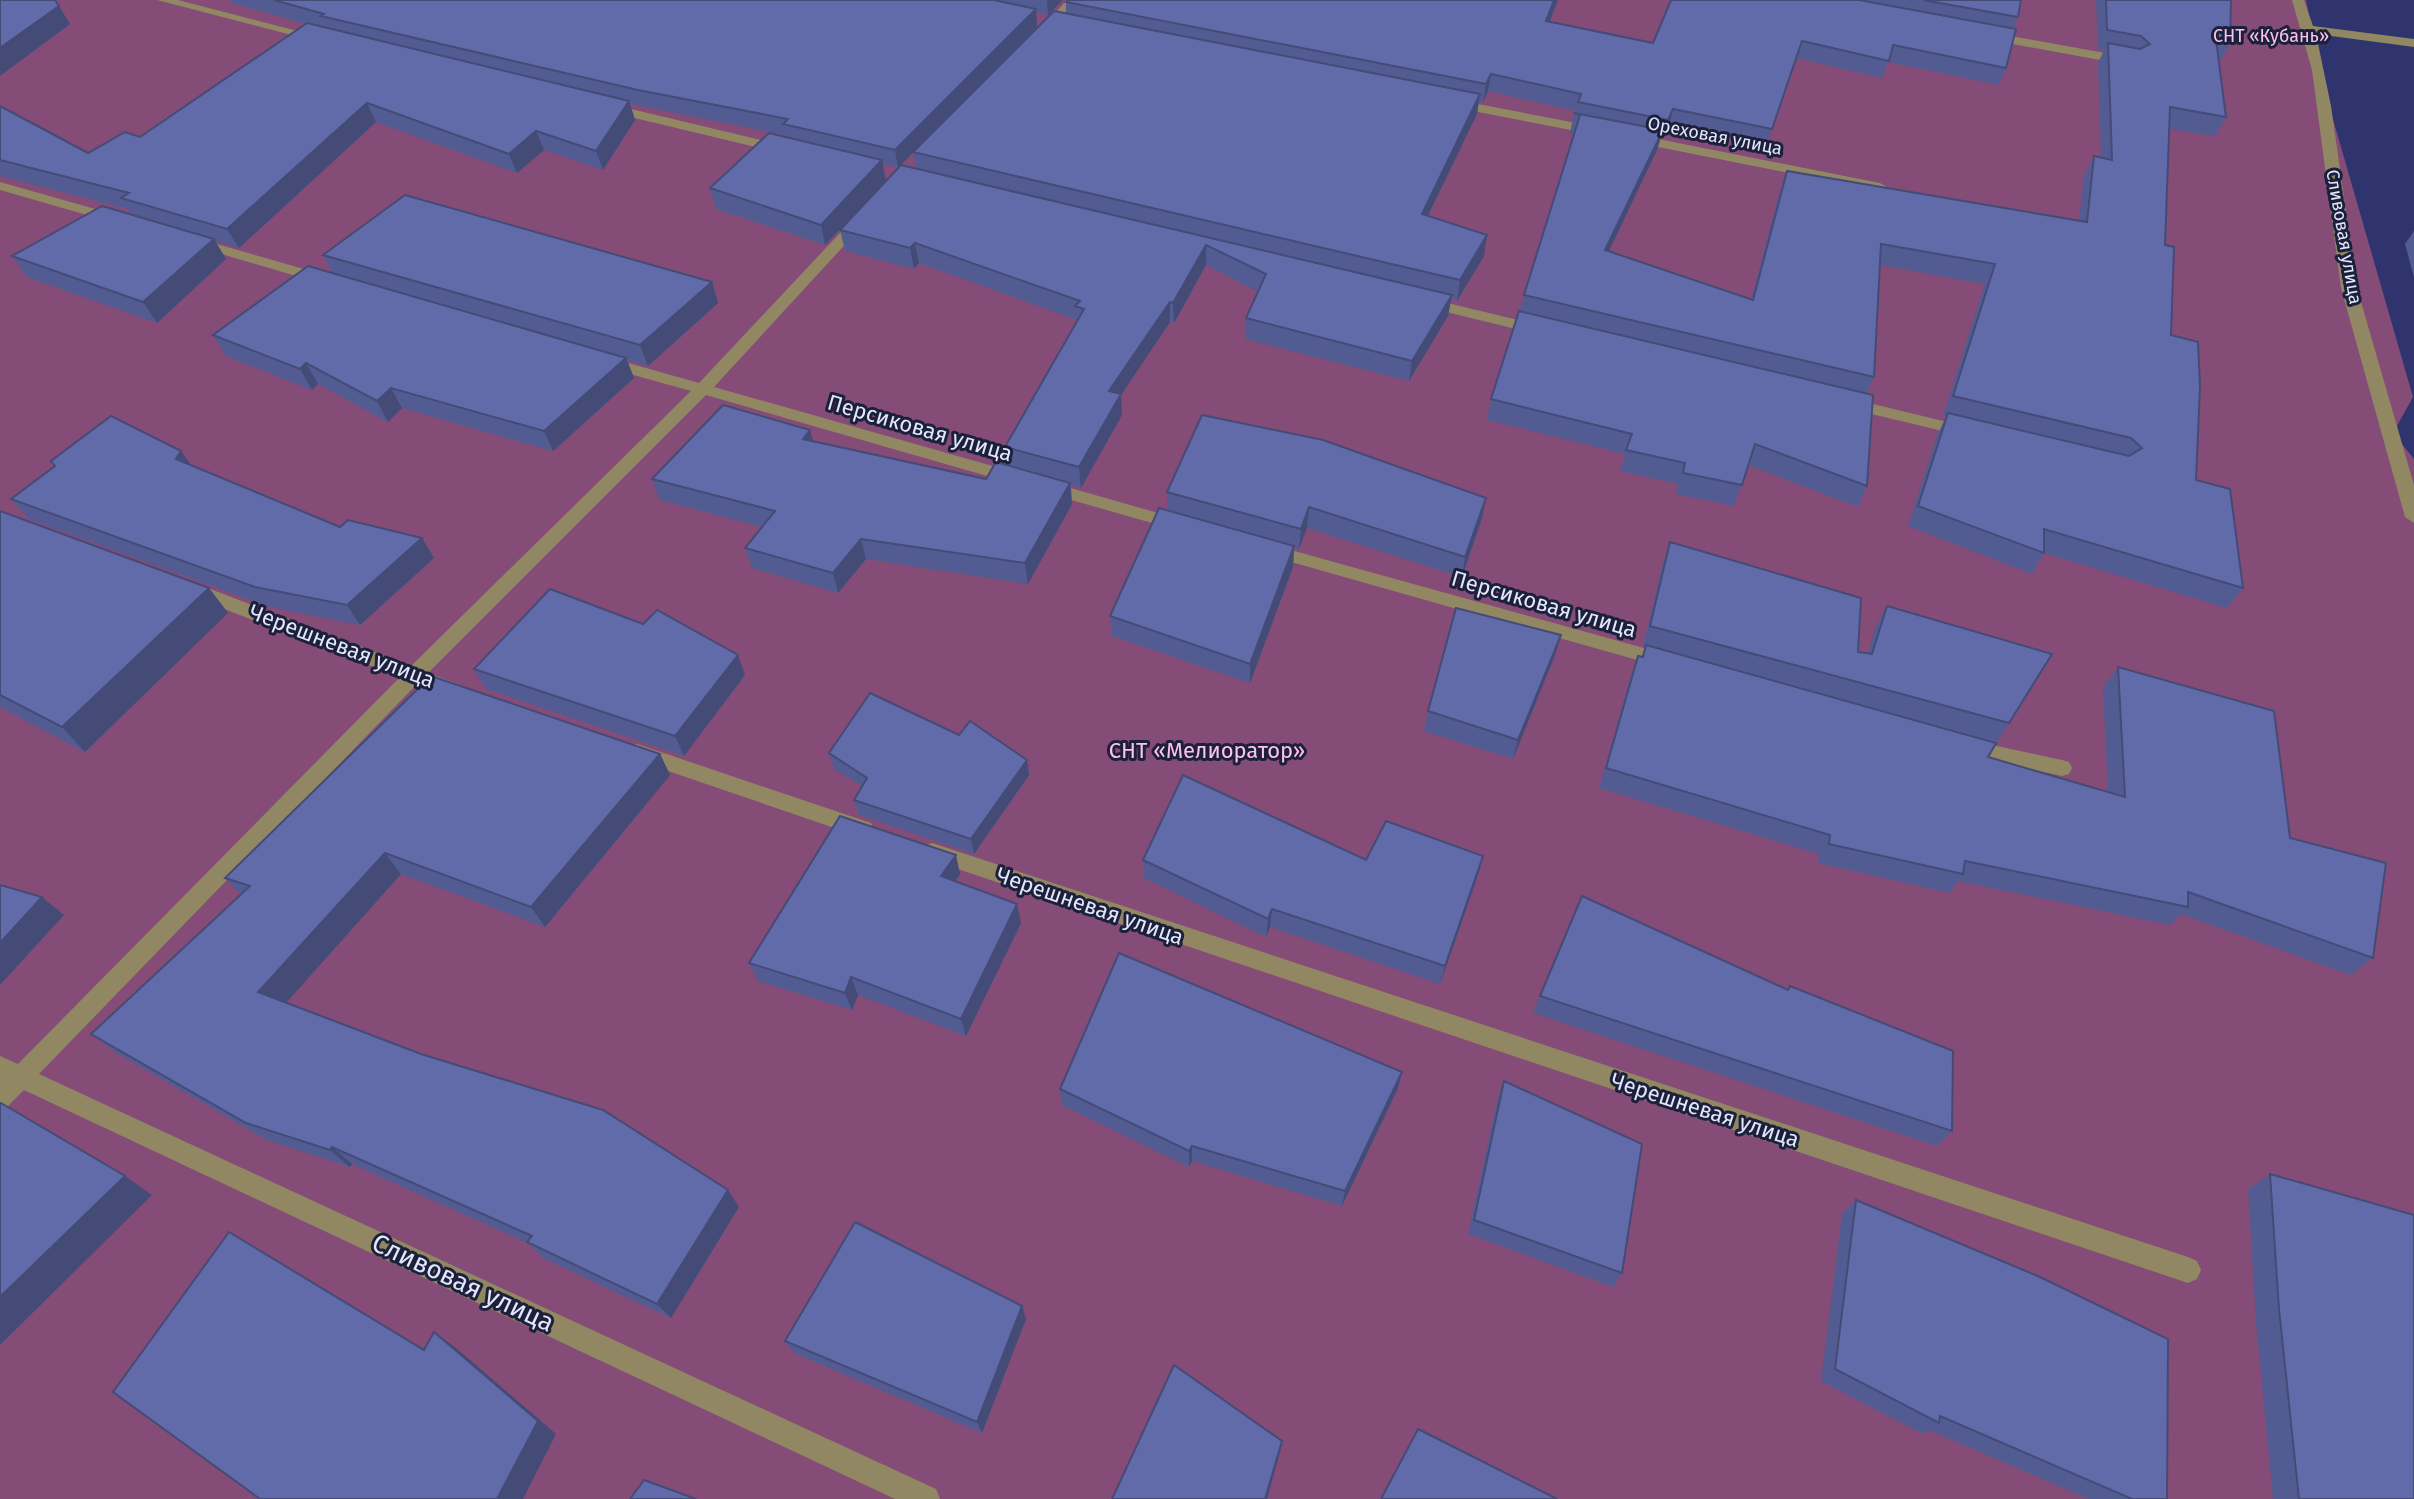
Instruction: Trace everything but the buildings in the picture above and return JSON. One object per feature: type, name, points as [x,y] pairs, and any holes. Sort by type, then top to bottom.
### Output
[{"type":"street","points":[[163,0],[332,41]]},
{"type":"street","points":[[1030,46],[1074,0]]},
{"type":"street","name":"Сливовая улица","points":[[2298,0],[2309,29],[2325,111],[2349,287],[2393,433],[2414,517]]},
{"type":"street","points":[[2309,29],[2414,43]]},
{"type":"street","points":[[1974,34],[2131,62]]},
{"type":"street","name":"Ореховая улица","points":[[1440,100],[1890,189]]},
{"type":"street","points":[[593,104],[808,155]]},
{"type":"street","points":[[0,186],[137,225]]},
{"type":"street","points":[[0,1098],[10,1072],[702,390],[868,211]]},
{"type":"street","points":[[183,239],[336,283]]},
{"type":"street","points":[[1408,299],[1562,335]]},
{"type":"street","name":"Персиковая улица","points":[[595,359],[1205,532]]},
{"type":"street","points":[[1839,401],[1978,434]]},
{"type":"street","points":[[2393,433],[2414,438]]},
{"type":"street","name":"Персиковая улица","points":[[1251,544],[1693,669]]},
{"type":"street","name":"Черешневая улица","points":[[174,582],[413,676],[474,696]]},
{"type":"street","points":[[1942,740],[2062,768]]},
{"type":"street","points":[[610,743],[882,835]]},
{"type":"street","name":"Черешневая улица","points":[[912,845],[2188,1270]]},
{"type":"street","name":"Сливовая улица","points":[[10,1072],[926,1499]]},
{"type":"green space","name":"СНТ «Мелиоратор»","points":[[0,0],[2306,0],[2322,81],[2413,397],[2393,433],[2414,459],[2414,1499],[0,1499]]},
{"type":"park label","name":"СНТ «Кубань»","points":[[2271,36]]}]
